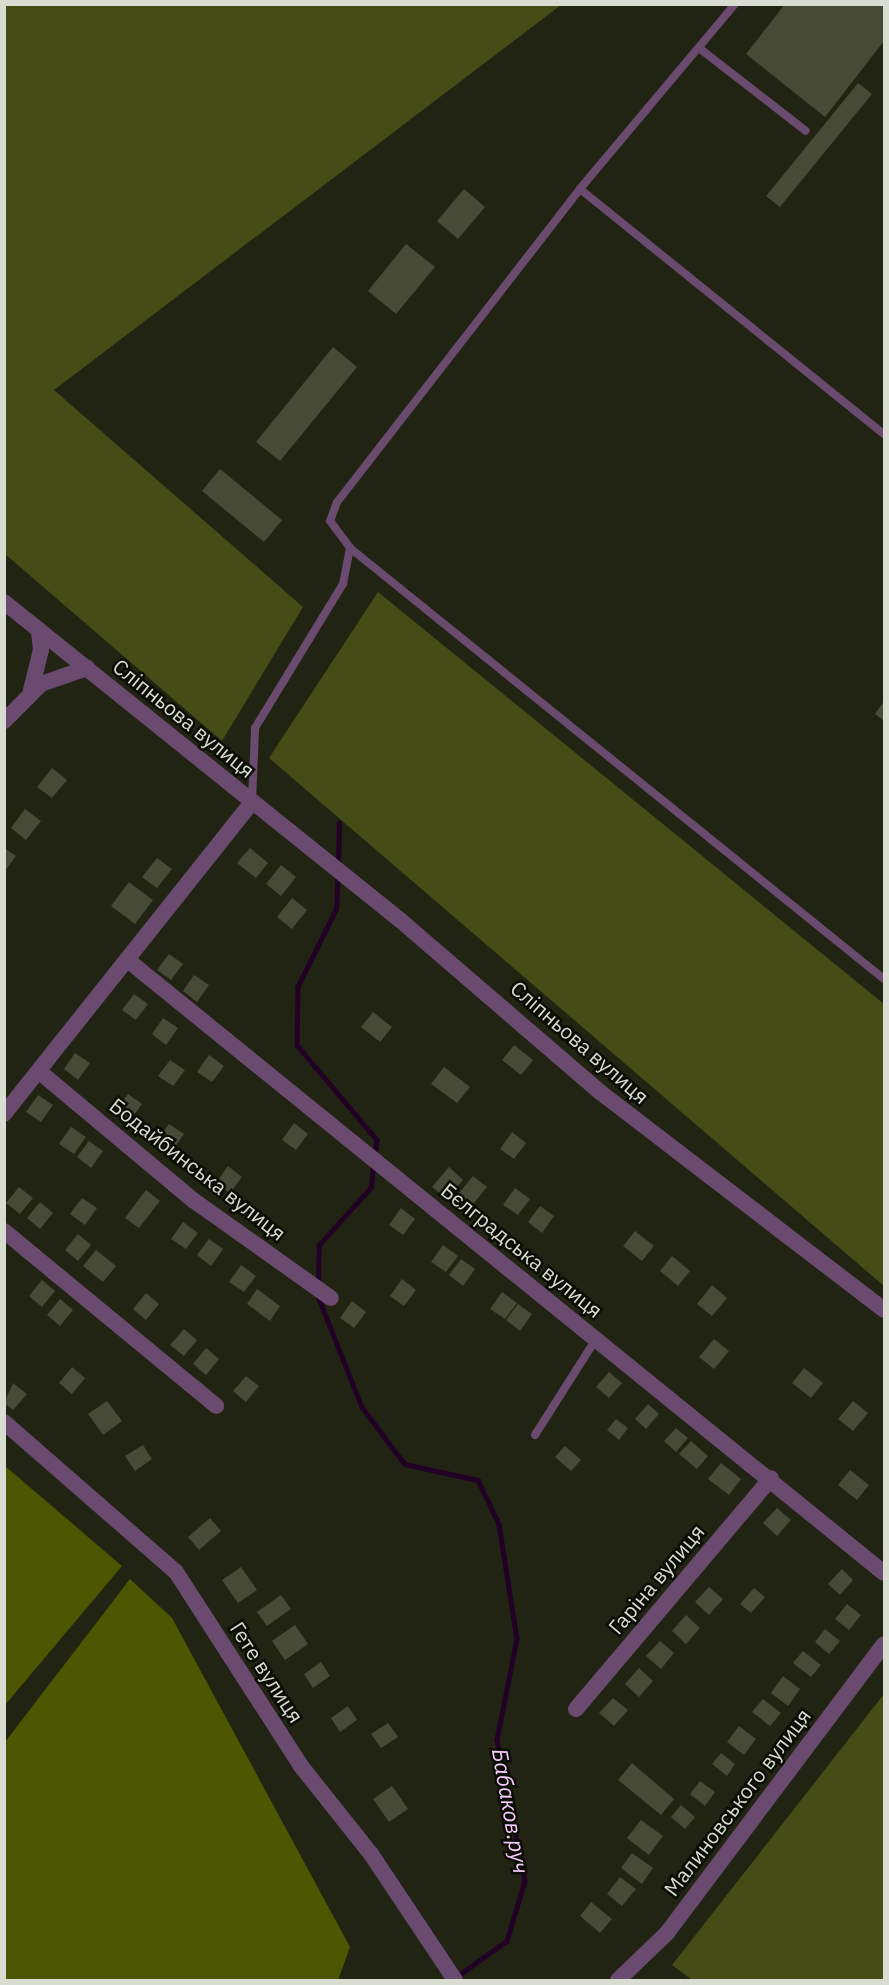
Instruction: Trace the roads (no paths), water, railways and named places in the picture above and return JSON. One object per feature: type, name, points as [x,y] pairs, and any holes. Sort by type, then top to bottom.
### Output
[{"type":"street","name":"Сліпньова вулиця","points":[[4,602],[329,863],[600,1092],[885,1310]]},
{"type":"street","points":[[31,690],[41,650],[39,630]]},
{"type":"street","name":"Сліпньова вулиця","points":[[4,721],[31,690],[87,668]]},
{"type":"street","name":"Сліпньова вулиця","points":[[4,1114],[41,1073],[130,962],[252,802]]},
{"type":"street","name":"Бєлградська вулиця","points":[[130,962],[771,1478],[885,1573]]},
{"type":"street","name":"Бодайбинська вулиця","points":[[41,1073],[193,1200],[331,1298]]},
{"type":"street","points":[[4,1231],[216,1406]]},
{"type":"street","name":"Гете вулиця","points":[[4,1422],[176,1572],[301,1766],[371,1854],[455,1980]]},
{"type":"street","name":"Гаріна вулиця","points":[[576,1709],[771,1478]]},
{"type":"street","name":"Малиновського вулиця","points":[[618,1980],[667,1933],[885,1644]]},
{"type":"lane","points":[[735,4],[580,189],[337,502],[330,520],[350,548],[885,980]]},
{"type":"lane","points":[[699,48],[806,131]]},
{"type":"lane","points":[[580,189],[885,434]]},
{"type":"lane","points":[[252,802],[255,728],[343,584],[350,548]]},
{"type":"lane","points":[[535,1435],[596,1338]]},
{"type":"waterway","name":"Бабаков.руч","points":[[338,866],[339,823]]},
{"type":"waterway","name":"Бабаков.руч","points":[[338,874],[337,908],[298,987],[297,1045],[377,1140],[375,1155]]},
{"type":"waterway","name":"Бабаков.руч","points":[[318,1284],[319,1245],[371,1187],[373,1166]]},
{"type":"waterway","name":"Бабаков.руч","points":[[318,1296],[362,1407],[405,1464],[478,1480],[499,1524],[517,1639],[497,1740],[525,1881],[507,1941],[457,1977]]}]
